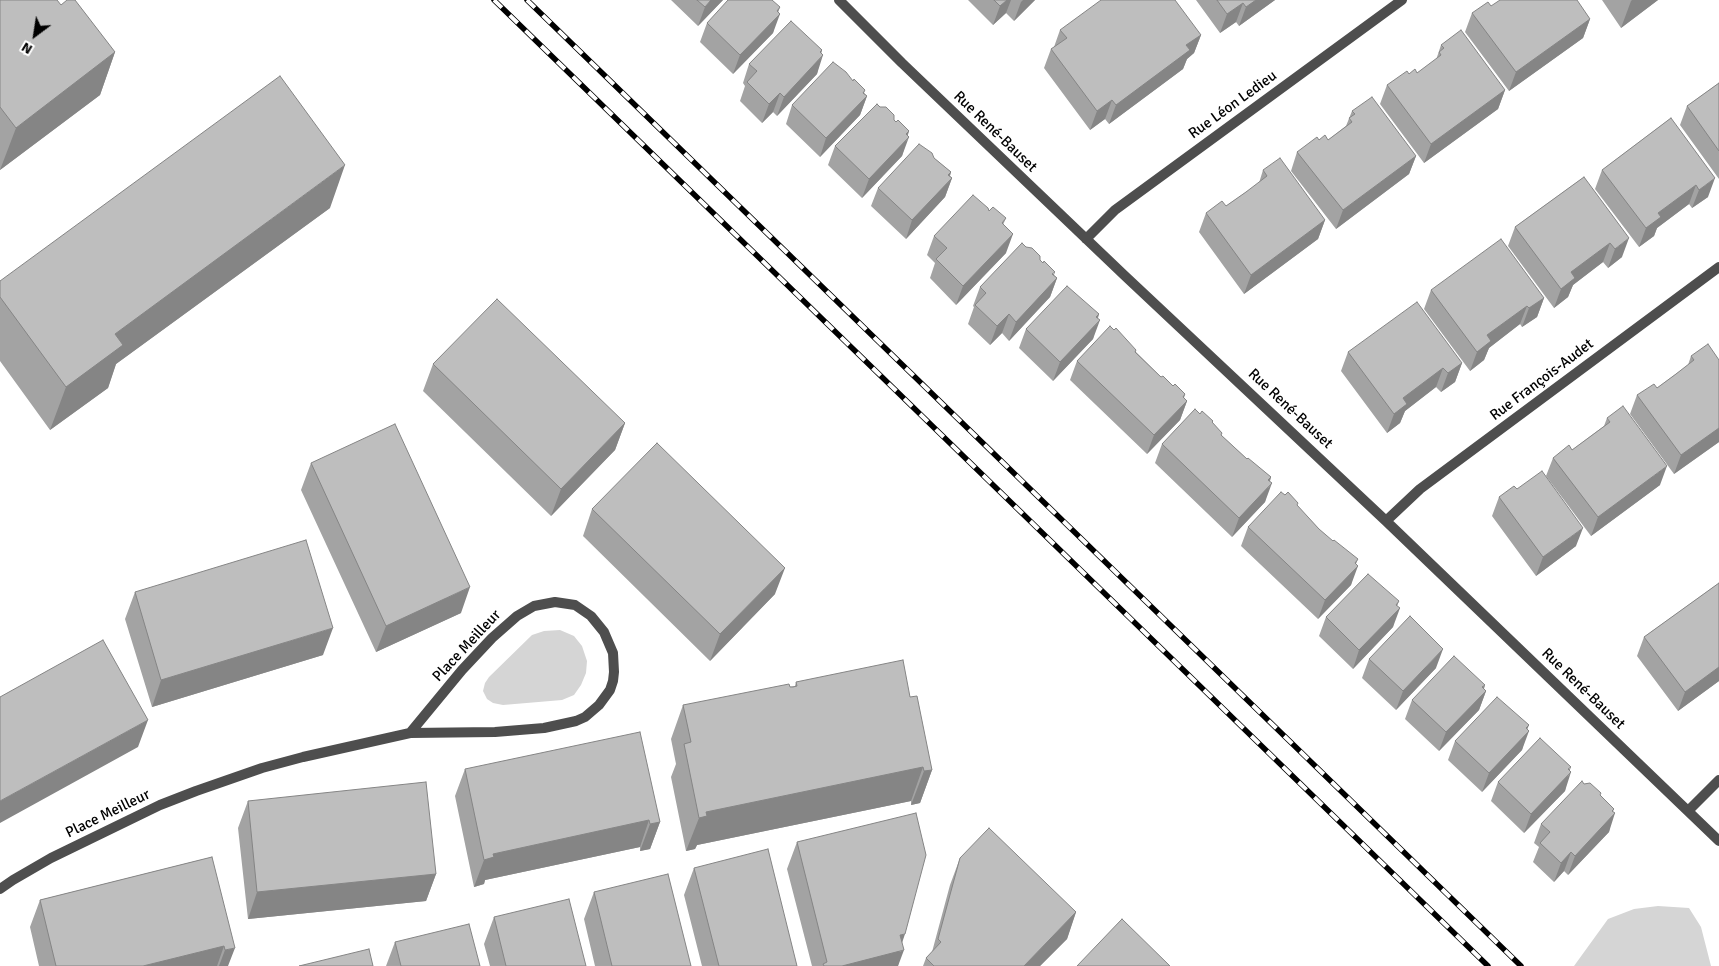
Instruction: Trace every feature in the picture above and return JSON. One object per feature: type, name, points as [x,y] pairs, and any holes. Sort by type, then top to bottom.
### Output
[{"type":"street","name":"Rue René-Bauset","points":[[839,0],[902,63],[1386,521],[1719,842]]},
{"type":"street","name":"Rue Léon Ledieu","points":[[1086,239],[1115,210],[1402,0]]},
{"type":"street","name":"Rue François-Audet","points":[[1386,521],[1420,489],[1719,267]]},
{"type":"street","name":"Place Meilleur","points":[[0,889],[51,858],[152,809],[196,791],[270,766],[410,733],[495,732],[544,728],[563,725],[585,717],[599,706],[610,690],[614,672],[613,652],[604,632],[591,616],[575,605],[555,602],[544,603],[530,608],[508,622],[492,638],[462,670],[410,733]]},
{"type":"street","points":[[1688,811],[1719,780]]},
{"type":"shaded area","points":[[560,630],[574,636],[582,646],[587,661],[586,673],[574,695],[562,700],[503,705],[493,703],[487,699],[483,691],[489,677],[532,635],[544,631]]},
{"type":"shaded area","points":[[1658,906],[1689,908],[1701,927],[1711,966],[1574,966],[1608,919],[1634,909]]},
{"type":"building","points":[[0,0],[57,0],[61,5],[67,0],[75,0],[115,52],[16,128],[0,107]]},
{"type":"building","points":[[697,0],[711,0],[705,7]]},
{"type":"building","points":[[728,0],[772,0],[780,7],[777,11],[780,14],[740,55],[707,23]]},
{"type":"building","points":[[994,0],[1007,0],[1000,6]]},
{"type":"building","points":[[1101,0],[1175,0],[1201,35],[1186,45],[1190,50],[1116,105],[1112,100],[1097,111],[1051,49],[1067,38],[1060,30]]},
{"type":"building","points":[[1217,0],[1256,0],[1246,7],[1243,3],[1227,14]]},
{"type":"building","points":[[1500,0],[1577,0],[1590,19],[1516,72],[1472,13],[1488,2],[1491,6]]},
{"type":"building","points":[[791,21],[822,50],[820,52],[823,55],[784,97],[780,93],[769,104],[747,82],[757,71],[749,64]]},
{"type":"building","points":[[1461,30],[1505,90],[1431,144],[1387,85],[1407,71],[1409,74],[1415,69],[1417,73],[1441,55],[1439,52],[1444,48],[1441,45]]},
{"type":"building","points":[[833,62],[865,90],[863,93],[867,96],[826,138],[792,105]]},
{"type":"building","points":[[280,76],[345,165],[115,334],[123,345],[66,387],[0,297],[0,281]]},
{"type":"building","points":[[1719,83],[1719,151],[1687,106]]},
{"type":"building","points":[[1372,97],[1416,156],[1343,210],[1297,152],[1317,137],[1319,140],[1325,135],[1328,140],[1352,122],[1349,118],[1355,114],[1352,111]]},
{"type":"building","points":[[877,104],[880,107],[886,107],[894,115],[894,120],[896,122],[898,120],[909,131],[906,134],[909,137],[869,179],[835,146]]},
{"type":"building","points":[[1671,118],[1715,178],[1699,190],[1696,185],[1658,213],[1661,217],[1646,228],[1602,170]]},
{"type":"building","points":[[919,144],[932,153],[934,158],[951,172],[948,175],[952,178],[912,220],[878,188]]},
{"type":"building","points":[[1280,158],[1325,220],[1251,275],[1206,213],[1222,201],[1226,206],[1246,192],[1267,176],[1263,170]]},
{"type":"building","points":[[1584,177],[1629,238],[1615,249],[1610,243],[1571,272],[1575,278],[1561,289],[1515,227]]},
{"type":"building","points":[[973,195],[989,211],[993,207],[1006,218],[1002,223],[1013,234],[963,286],[936,259],[947,248],[934,236]]},
{"type":"building","points":[[1501,239],[1544,298],[1529,308],[1527,306],[1487,335],[1491,341],[1477,352],[1431,290]]},
{"type":"building","points":[[1022,243],[1026,247],[1032,248],[1040,256],[1040,260],[1043,263],[1044,261],[1055,272],[1052,274],[1057,278],[1016,322],[1009,314],[997,326],[975,305],[986,293],[980,287]]},
{"type":"building","points":[[1067,286],[1099,314],[1096,317],[1100,320],[1060,362],[1026,329]]},
{"type":"building","points":[[497,299],[625,423],[561,489],[433,364]]},
{"type":"building","points":[[1417,302],[1462,363],[1448,373],[1443,368],[1403,398],[1407,404],[1394,414],[1348,352]]},
{"type":"building","points":[[1110,326],[1114,330],[1116,328],[1136,350],[1135,352],[1161,377],[1163,376],[1173,386],[1175,384],[1185,394],[1183,397],[1187,401],[1154,435],[1077,361]]},
{"type":"building","points":[[1708,344],[1719,360],[1719,428],[1681,455],[1637,395],[1654,384],[1657,388],[1694,360],[1691,356]]},
{"type":"building","points":[[1623,406],[1667,466],[1598,517],[1553,458],[1569,445],[1572,450],[1610,422],[1607,418]]},
{"type":"building","points":[[1195,409],[1200,414],[1202,411],[1213,421],[1222,433],[1221,435],[1247,459],[1271,477],[1268,480],[1272,483],[1239,518],[1162,444]]},
{"type":"building","points":[[395,424],[470,587],[386,626],[311,463]]},
{"type":"building","points":[[657,443],[785,568],[720,634],[592,509]]},
{"type":"building","points":[[1542,471],[1583,528],[1543,557],[1499,497],[1514,486],[1517,489]]},
{"type":"building","points":[[1281,492],[1285,495],[1288,492],[1319,529],[1358,559],[1355,563],[1358,566],[1325,600],[1248,527]]},
{"type":"building","points":[[306,540],[333,628],[161,680],[135,592]]},
{"type":"building","points":[[1368,574],[1399,601],[1396,605],[1400,608],[1359,650],[1326,617]]},
{"type":"building","points":[[1719,583],[1719,667],[1685,692],[1644,637]]},
{"type":"building","points":[[1410,616],[1443,649],[1403,691],[1369,659]]},
{"type":"building","points":[[103,640],[148,720],[0,801],[0,697]]},
{"type":"building","points":[[1454,656],[1485,685],[1482,687],[1486,691],[1446,732],[1412,700]]},
{"type":"building","points":[[903,660],[910,697],[917,696],[932,770],[924,771],[923,767],[706,812],[707,816],[699,818],[684,744],[691,742],[683,705],[789,684],[790,687],[793,687],[797,686],[796,682]]},
{"type":"building","points":[[1497,697],[1529,725],[1526,728],[1529,731],[1489,773],[1455,741]]},
{"type":"building","points":[[640,732],[660,822],[650,824],[649,820],[493,854],[494,857],[484,860],[465,769]]},
{"type":"building","points":[[1540,738],[1571,767],[1568,769],[1571,772],[1531,814],[1498,782]]},
{"type":"building","points":[[1582,781],[1584,784],[1590,783],[1601,793],[1600,795],[1614,809],[1612,811],[1615,813],[1575,856],[1571,852],[1561,863],[1540,843],[1550,832],[1541,824]]},
{"type":"building","points":[[426,782],[436,874],[257,892],[248,801]]},
{"type":"building","points":[[916,813],[926,855],[905,934],[900,935],[904,950],[842,966],[824,966],[823,964],[827,962],[797,842]]},
{"type":"building","points":[[989,828],[1076,912],[1024,966],[934,966],[926,958],[941,942],[938,939],[960,858]]},
{"type":"building","points":[[768,849],[797,966],[719,966],[694,868]]},
{"type":"building","points":[[212,857],[235,948],[225,950],[224,946],[143,966],[56,966],[40,900]]},
{"type":"building","points":[[668,874],[691,966],[612,966],[594,892]]},
{"type":"building","points":[[569,899],[586,966],[506,966],[494,917]]},
{"type":"building","points":[[1122,919],[1170,966],[1077,966]]},
{"type":"building","points":[[469,924],[480,966],[401,966],[395,942]]},
{"type":"building","points":[[369,949],[373,966],[299,966]]},
{"type":"railway","points":[[494,0],[1488,966]]},
{"type":"railway","points":[[527,0],[1521,966]]}]
